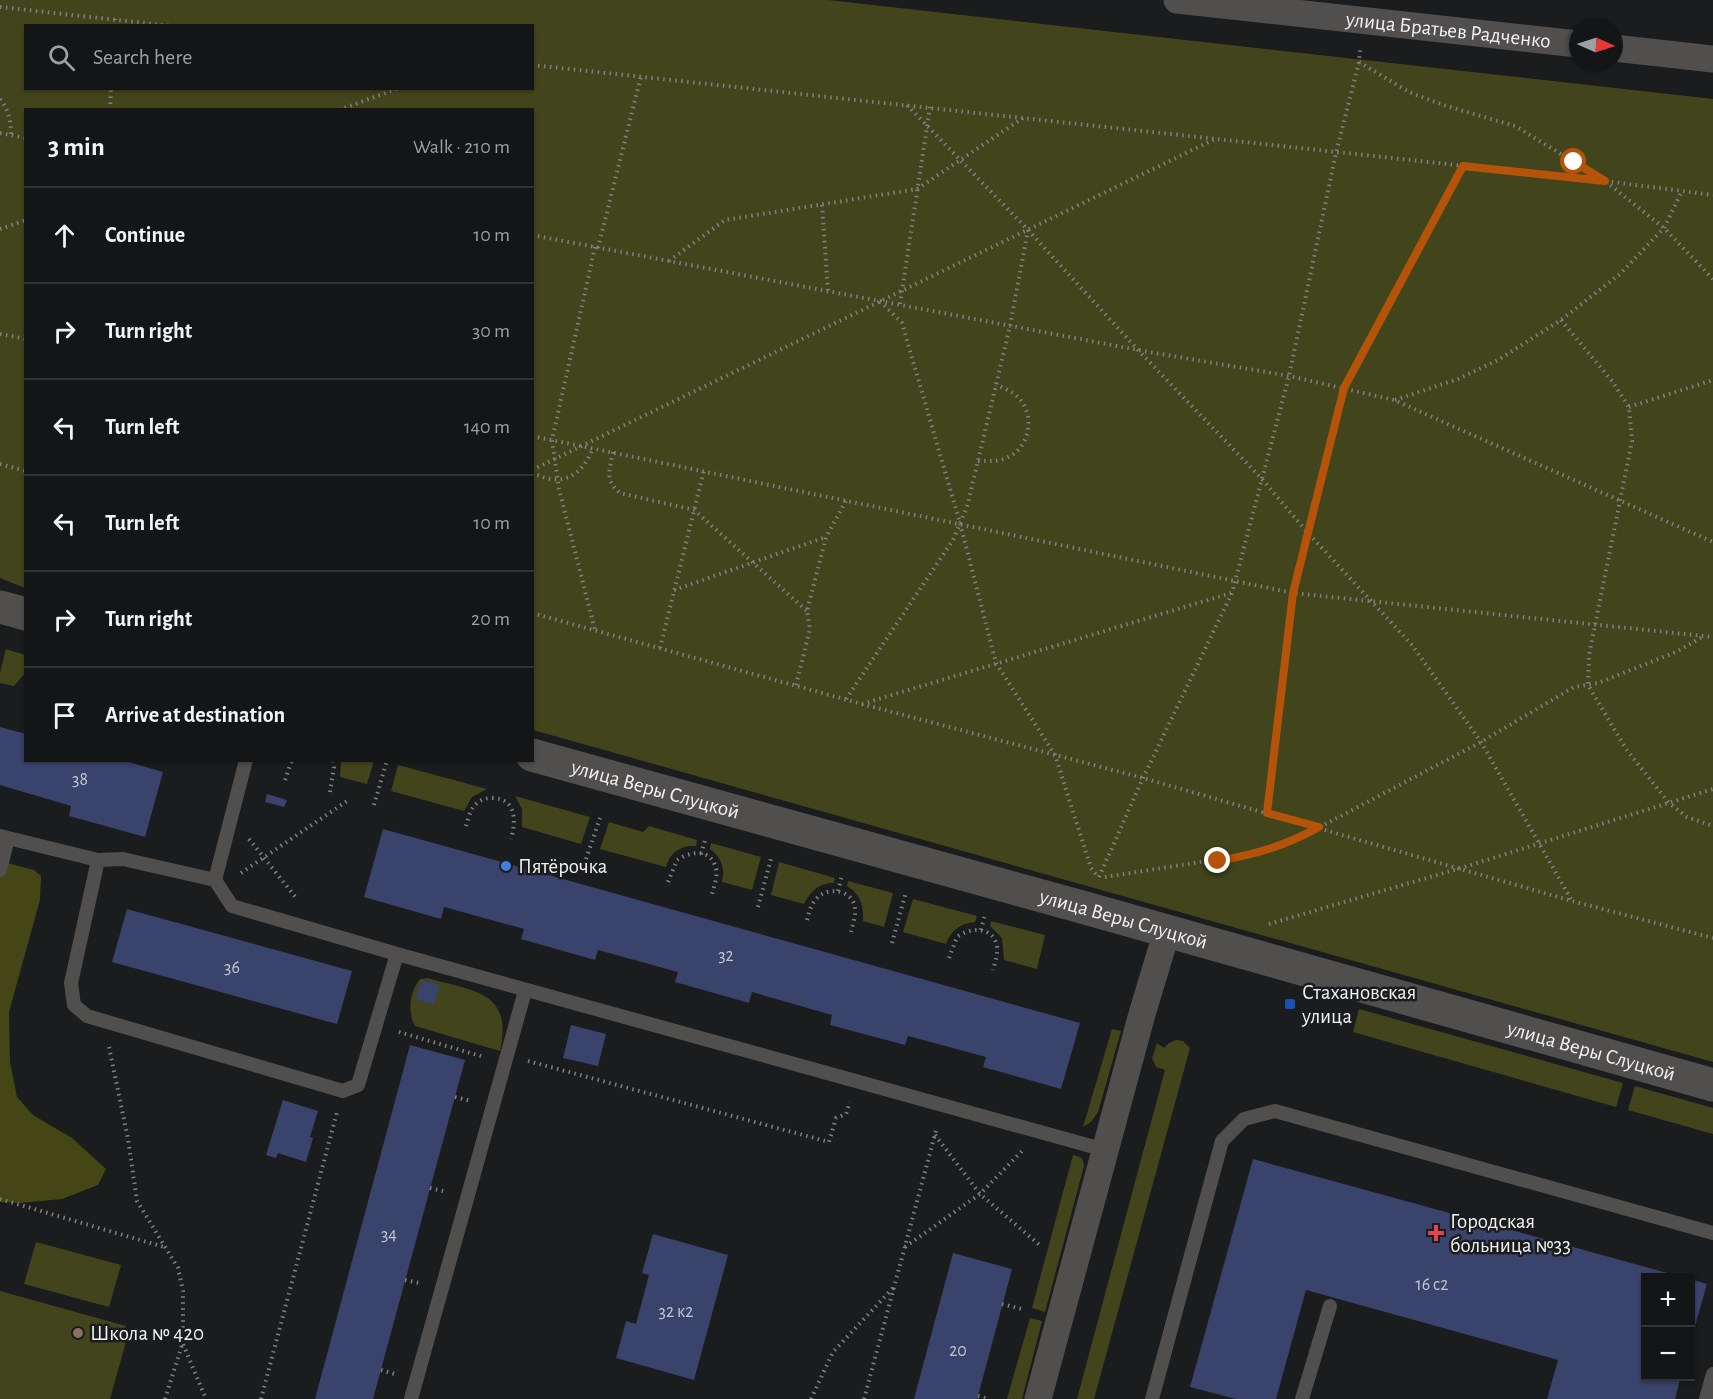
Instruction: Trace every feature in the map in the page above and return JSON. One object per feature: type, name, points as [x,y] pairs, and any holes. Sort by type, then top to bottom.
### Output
[{"type":"street","name":"улица Братьев Радченко","points":[[1190,1],[1569,43]]},
{"type":"street","points":[[1623,49],[1713,59]]},
{"type":"street","points":[[0,607],[24,613]]},
{"type":"street","name":"улица Веры Слуцкой","points":[[534,756],[1713,1085]]},
{"type":"street","points":[[1038,1399],[1167,931]]},
{"type":"lane","points":[[218,884],[231,818],[245,762]]},
{"type":"lane","points":[[0,870],[4,837],[98,860],[123,858],[218,884],[232,906],[525,991],[1105,1150]]},
{"type":"lane","points":[[98,860],[71,983],[74,1005],[87,1016],[343,1091],[358,1085],[397,954]]},
{"type":"lane","points":[[411,1399],[525,991]]},
{"type":"lane","points":[[1152,1399],[1222,1141],[1244,1119],[1275,1111],[1713,1233]]},
{"type":"lane","points":[[1302,1399],[1330,1306]]},
{"type":"lane","points":[[1706,1399],[1713,1374]]},
{"type":"path","points":[[0,7],[156,24]]},
{"type":"path","points":[[115,19],[115,24]]},
{"type":"path","points":[[1097,885],[1143,778],[1232,593],[1289,376],[1336,153],[1359,62],[1360,47]]},
{"type":"path","points":[[1359,62],[1409,92],[1443,105],[1515,126],[1605,181],[1664,228],[1713,279]]},
{"type":"path","points":[[534,64],[1605,181],[1713,195]]},
{"type":"path","points":[[595,630],[557,480],[552,440],[597,248],[641,76]]},
{"type":"path","points":[[110,108],[111,90]]},
{"type":"path","points":[[344,108],[394,90]]},
{"type":"path","points":[[0,99],[8,110],[11,135]]},
{"type":"path","points":[[906,104],[1261,478],[1308,533],[1412,645],[1481,742],[1572,901]]},
{"type":"path","points":[[900,304],[930,107]]},
{"type":"path","points":[[669,261],[726,220],[917,189],[1024,117]]},
{"type":"path","points":[[0,133],[24,138]]},
{"type":"path","points":[[534,470],[1217,138]]},
{"type":"path","points":[[1267,813],[1293,593],[1344,388],[1463,166]]},
{"type":"path","points":[[1394,400],[1458,379],[1498,360],[1561,320],[1620,274],[1664,228],[1682,191]]},
{"type":"path","points":[[822,205],[828,291]]},
{"type":"path","points":[[0,229],[24,221]]},
{"type":"path","points":[[846,699],[953,540],[967,507],[1010,326],[1028,230]]},
{"type":"path","points":[[534,236],[1138,350],[1289,376],[1394,400],[1713,542]]},
{"type":"path","points":[[880,301],[902,323],[960,523],[996,663],[1055,755],[1091,868],[1099,878],[1110,881]]},
{"type":"path","points":[[1561,320],[1612,381],[1629,407],[1632,441],[1589,655],[1588,685],[1626,749],[1669,803],[1687,817],[1713,826]]},
{"type":"path","points":[[0,334],[24,339]]},
{"type":"path","points":[[1629,407],[1713,380]]},
{"type":"path","points":[[978,461],[996,462],[1008,458],[1026,440],[1029,427],[1028,414],[1023,403],[1014,393],[996,385]]},
{"type":"path","points":[[534,436],[1293,593],[1713,637]]},
{"type":"path","points":[[534,472],[542,478],[557,480],[568,478],[587,462],[593,448]]},
{"type":"path","points":[[613,452],[608,477],[611,486],[620,493],[694,510],[807,611]]},
{"type":"path","points":[[0,464],[24,470]]},
{"type":"path","points":[[660,648],[704,470]]},
{"type":"path","points":[[796,685],[810,629],[807,611],[826,537],[847,500]]},
{"type":"path","points":[[674,590],[826,537]]},
{"type":"path","points":[[862,704],[1232,593]]},
{"type":"path","points":[[534,614],[862,704],[1143,778],[1572,901],[1713,938]]},
{"type":"path","points":[[1099,878],[1264,852],[1299,838],[1481,742],[1574,687],[1588,685],[1676,652],[1705,636]]},
{"type":"path","points":[[285,780],[291,762]]},
{"type":"path","points":[[330,792],[333,762]]},
{"type":"path","points":[[374,805],[386,762]]},
{"type":"path","points":[[1258,922],[1270,925],[1713,789]]},
{"type":"path","points":[[500,799],[502,791]]},
{"type":"path","points":[[218,884],[264,857],[350,798]]},
{"type":"path","points":[[466,826],[474,805],[482,800],[500,799],[509,804],[515,817],[511,839]]},
{"type":"path","points":[[231,818],[322,932]]},
{"type":"path","points":[[586,859],[600,818]]},
{"type":"path","points":[[701,854],[706,836]]},
{"type":"path","points":[[668,882],[677,860],[692,853],[701,854],[710,858],[715,865],[716,880],[712,894]]},
{"type":"path","points":[[758,907],[772,854]]},
{"type":"path","points":[[838,891],[842,874]]},
{"type":"path","points":[[807,920],[816,899],[830,891],[838,891],[847,894],[853,900],[855,918],[851,932]]},
{"type":"path","points":[[892,943],[906,891]]},
{"type":"path","points":[[981,930],[986,913]]},
{"type":"path","points":[[949,958],[957,937],[971,929],[981,930],[989,933],[995,940],[997,948],[993,970]]},
{"type":"path","points":[[104,1020],[128,1139],[136,1201],[178,1268],[183,1291],[183,1344],[165,1399]]},
{"type":"path","points":[[376,1025],[829,1142],[836,1118],[846,1114],[855,1082]]},
{"type":"path","points":[[261,1399],[343,1091]]},
{"type":"path","points":[[864,1399],[943,1106]]},
{"type":"path","points":[[905,1247],[980,1194],[1040,1132]]},
{"type":"path","points":[[935,1135],[980,1194],[1042,1247]]},
{"type":"path","points":[[0,1199],[165,1247]]},
{"type":"path","points":[[811,1399],[833,1352],[894,1288]]},
{"type":"path","points":[[1002,1304],[1025,1310]]},
{"type":"path","points":[[183,1344],[206,1399]]},
{"type":"path","points":[[978,1396],[988,1399]]},
{"type":"green space","points":[[0,0],[828,0],[1713,99],[1713,1062],[534,730],[534,108],[24,108],[24,588],[0,578]]},
{"type":"green space","points":[[6,649],[24,655],[24,674],[14,686],[0,683]]},
{"type":"green space","points":[[341,762],[374,762],[367,784],[340,777]]},
{"type":"green space","points":[[398,765],[487,789],[472,797],[464,811],[391,791]]},
{"type":"green space","points":[[515,796],[590,817],[581,844],[522,827],[522,809]]},
{"type":"green space","points":[[609,822],[643,832],[649,826],[697,840],[696,846],[677,850],[670,857],[666,867],[600,849]]},
{"type":"green space","points":[[711,843],[761,857],[752,890],[722,882],[722,864],[710,849]]},
{"type":"green space","points":[[779,862],[835,878],[834,883],[824,884],[816,889],[804,904],[771,895]]},
{"type":"green space","points":[[848,881],[893,893],[884,927],[863,921],[860,900],[847,886]]},
{"type":"green space","points":[[913,899],[977,916],[975,922],[965,924],[954,931],[946,944],[903,932]]},
{"type":"green space","points":[[991,921],[1045,935],[1037,969],[1004,960],[1002,938],[990,926]]},
{"type":"green space","points":[[428,978],[474,991],[495,1005],[501,1016],[503,1031],[500,1051],[415,1026],[410,1008],[412,995],[420,979]]},
{"type":"green space","points":[[1359,1009],[1623,1083],[1616,1107],[1353,1032]]},
{"type":"green space","points":[[1112,1029],[1121,1031],[1098,1112],[1091,1122],[1083,1127]]},
{"type":"green space","points":[[1176,1040],[1183,1041],[1190,1048],[1094,1399],[1077,1399],[1165,1070],[1156,1067],[1152,1058],[1157,1043],[1164,1048]]},
{"type":"green space","points":[[1635,1086],[1713,1108],[1713,1134],[1628,1110]]},
{"type":"green space","points":[[1073,1155],[1083,1160],[1084,1166],[1045,1312],[1032,1308]]},
{"type":"green space","points":[[36,1242],[121,1265],[109,1307],[24,1284]]},
{"type":"green space","points":[[0,1291],[126,1326],[125,1345],[110,1399],[0,1399]]},
{"type":"green space","points":[[1030,1318],[1042,1321],[1022,1399],[1007,1399]]},
{"type":"shaded area","points":[[0,861],[34,870],[41,876],[40,900],[9,1012],[10,1062],[17,1097],[33,1115],[72,1138],[106,1169],[98,1185],[62,1199],[20,1203],[0,1202]]},
{"type":"building","points":[[0,727],[24,733],[24,762],[129,762],[163,772],[145,837],[69,816],[71,806],[0,785]]},
{"type":"building","points":[[267,794],[287,800],[284,807],[265,802]]},
{"type":"building","points":[[383,829],[1080,1023],[1061,1089],[983,1067],[986,1057],[908,1036],[905,1045],[830,1025],[832,1015],[752,992],[749,1003],[675,982],[678,972],[598,950],[595,960],[521,939],[524,929],[444,907],[441,919],[364,897]]},
{"type":"building","points":[[127,909],[352,971],[337,1024],[112,962]]},
{"type":"building","points":[[421,980],[440,985],[434,1005],[416,999]]},
{"type":"building","points":[[571,1025],[606,1034],[598,1066],[563,1058]]},
{"type":"building","points":[[410,1045],[465,1060],[373,1399],[315,1399]]},
{"type":"building","points":[[283,1100],[318,1111],[310,1137],[313,1138],[306,1162],[278,1153],[276,1158],[266,1155]]},
{"type":"building","points":[[1253,1159],[1667,1273],[1641,1273],[1641,1381],[1680,1381],[1675,1399],[1547,1399],[1558,1360],[1306,1290],[1276,1399],[1236,1399],[1190,1387]]},
{"type":"building","points":[[653,1234],[728,1255],[694,1380],[616,1358],[626,1321],[636,1324],[649,1275],[642,1273]]},
{"type":"building","points":[[953,1253],[1012,1269],[977,1399],[914,1399]]},
{"type":"building","points":[[1695,1280],[1707,1284],[1695,1326]]},
{"type":"place","name":"Пятёрочка","points":[[506,866]]},
{"type":"place","name":"Стахановская улица","points":[[1290,1004]]},
{"type":"place","name":"Городская больница №33","points":[[1436,1233]]},
{"type":"place","name":"Школа № 420","points":[[78,1333]]},
{"type":"route","points":[[1218,861],[1264,852],[1319,827],[1267,813],[1293,593],[1344,388],[1463,166],[1605,181],[1574,162]]}]
